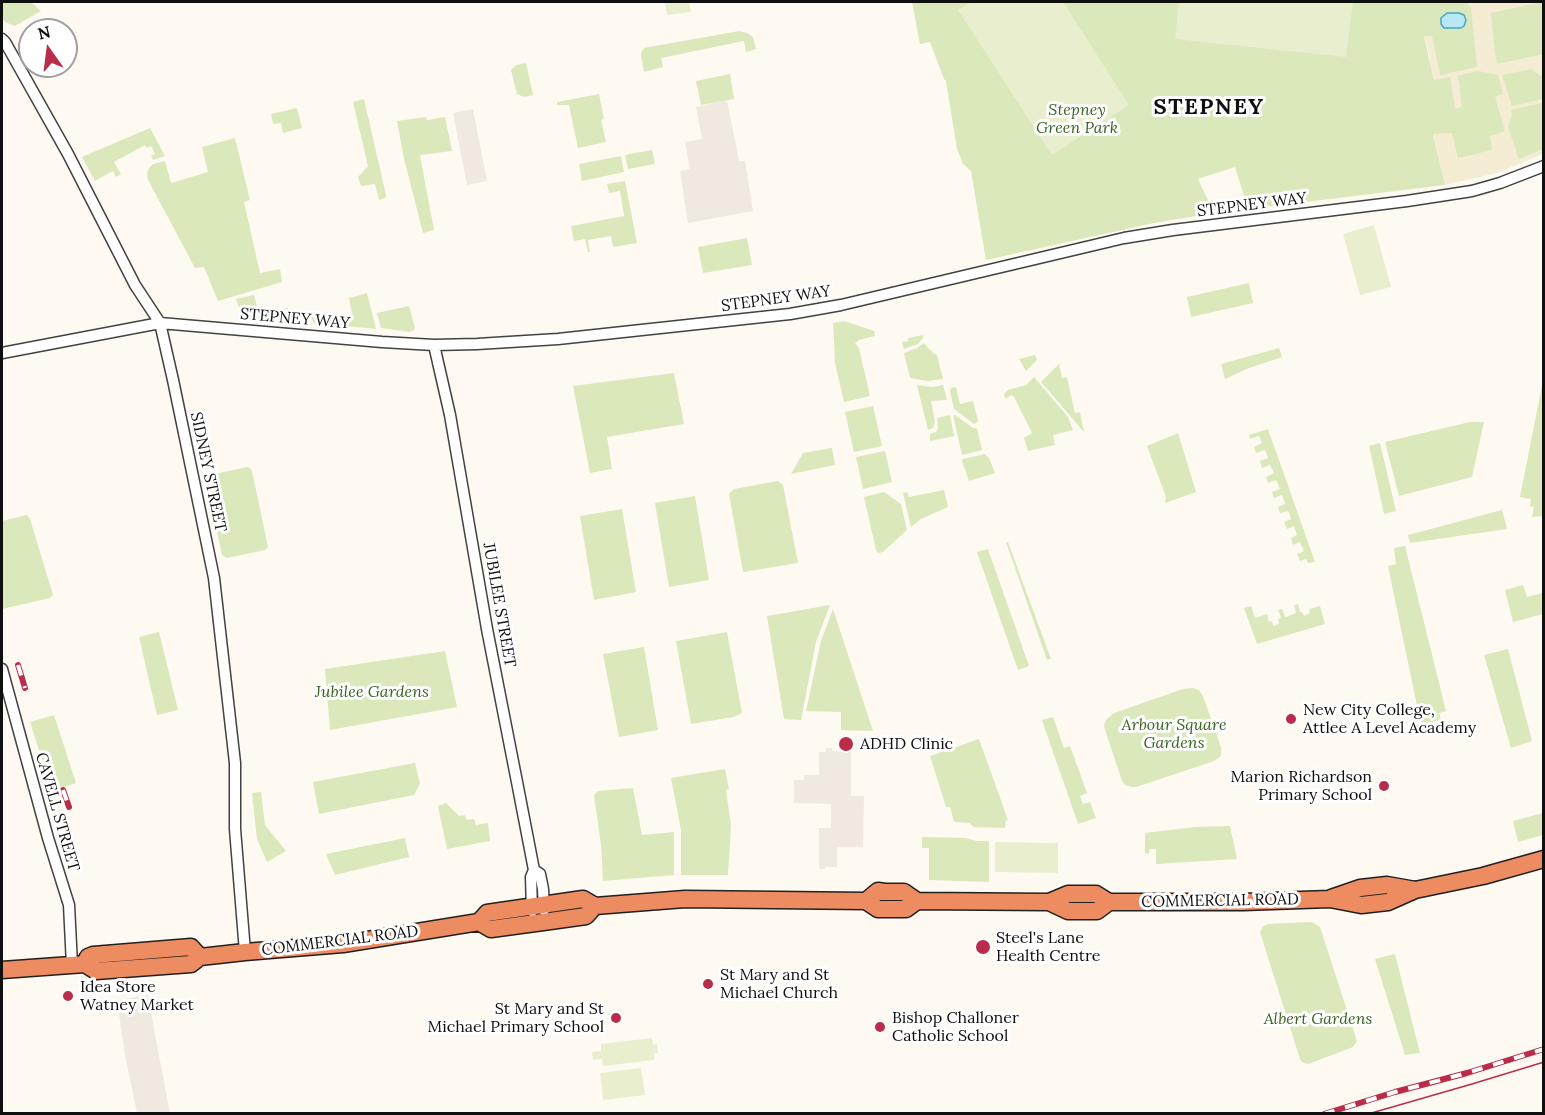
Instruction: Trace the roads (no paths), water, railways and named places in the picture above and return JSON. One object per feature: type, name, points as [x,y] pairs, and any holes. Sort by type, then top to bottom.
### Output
[{"type":"highway","name":"COMMERCIAL ROAD","points":[[2,970],[79,964],[96,971],[191,964],[200,957],[343,944],[479,922],[487,913],[583,899],[595,906],[685,899],[866,901],[878,891],[904,892],[917,901],[1049,902],[1068,894],[1096,894],[1109,902],[1243,902],[1330,899],[1361,905],[1388,902],[1415,890],[1483,876],[1544,859]]},
{"type":"highway","name":"COMMERCIAL ROAD","points":[[479,922],[491,929],[537,923],[586,916],[595,906]]},
{"type":"street","name":"SIDNEY STREET","points":[[2,39],[68,153],[135,285],[160,323],[214,578],[235,763],[235,829],[245,952]]},
{"type":"street","name":"STEPNEY WAY","points":[[2,353],[160,323],[434,345],[558,339],[801,313],[1134,237],[1472,191],[1544,166]]},
{"type":"street","name":"JUBILEE STREET","points":[[434,345],[450,415],[490,646],[534,870],[531,877],[538,905],[537,923]]},
{"type":"street","name":"CAVELL STREET","points":[[2,669],[69,905],[79,964]]},
{"type":"water","points":[[1447,13],[1464,15],[1466,20],[1464,26],[1444,28],[1441,18]]},
{"type":"tram line","points":[[1368,1114],[1544,1062]]},
{"type":"railway","points":[[18,665],[25,688]]},
{"type":"railway","points":[[63,790],[69,807]]},
{"type":"railway","points":[[1324,1114],[1544,1049]]},
{"type":"place","name":"New City College, Attlee A Level Academy","points":[[1291,719]]},
{"type":"place","name":"ADHD Clinic","points":[[846,744]]},
{"type":"place","name":"Marion Richardson Primary School","points":[[1384,786]]},
{"type":"place","name":"Steel's Lane Health Centre","points":[[983,947]]},
{"type":"place","name":"St Mary and St Michael Church","points":[[708,984]]},
{"type":"place","name":"Idea Store Watney Market","points":[[68,996]]},
{"type":"place","name":"St Mary and St Michael Primary School","points":[[616,1018]]},
{"type":"place","name":"Bishop Challoner Catholic School","points":[[880,1027]]},
{"type":"district","name":"STEPNEY","points":[[1209,108]]},
{"type":"park label","name":"Stepney Green Park","points":[[1077,119]]},
{"type":"park label","name":"Jubilee Gardens","points":[[372,692]]},
{"type":"park label","name":"Arbour Square Gardens","points":[[1174,734]]},
{"type":"park label","name":"Albert Gardens","points":[[1318,1019]]}]
